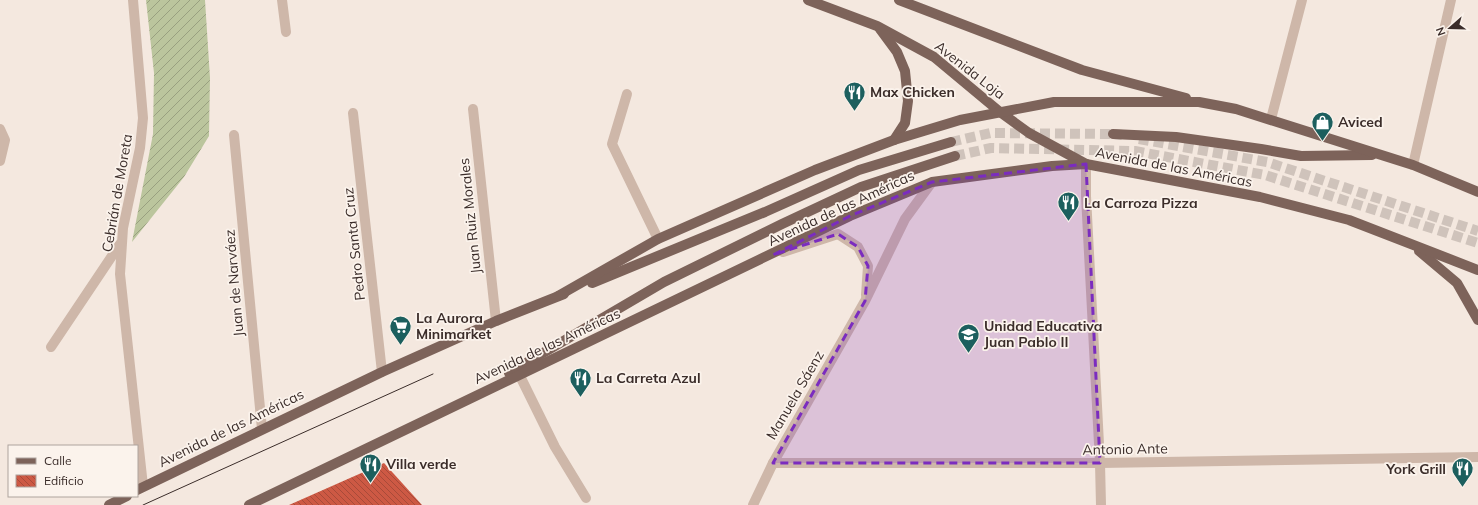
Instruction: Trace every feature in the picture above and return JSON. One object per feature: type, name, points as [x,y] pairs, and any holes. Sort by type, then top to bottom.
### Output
[{"type":"main road","name":"Avenida Loja","points":[[808,0],[877,26],[934,57],[1000,112],[1029,133],[1086,164]]},
{"type":"main road","name":"Avenida Loja","points":[[899,0],[1082,70],[1200,102]]},
{"type":"main road","points":[[877,26],[898,52],[905,71],[908,101],[905,123],[894,140]]},
{"type":"main road","name":"Avenida de las Américas","points":[[558,296],[658,239],[815,170],[894,140],[960,120],[1054,102],[1200,102],[1236,109],[1413,165],[1477,191]]},
{"type":"main road","points":[[1113,134],[1176,137],[1301,156],[1380,154]]},
{"type":"main road","name":"Avenida de las Américas","points":[[140,488],[382,372],[496,321],[758,215],[859,170],[951,142]]},
{"type":"main road","name":"Avenida de las Américas","points":[[448,408],[671,279],[861,187],[955,156]]},
{"type":"main road","name":"Avenida de las Américas","points":[[249,505],[519,374],[773,255],[850,216],[932,182],[1044,166],[1086,164],[1260,197],[1349,220],[1478,270]]},
{"type":"main road","points":[[1413,246],[1458,282],[1478,320]]},
{"type":"main road","points":[[109,505],[125,497]]},
{"type":"street","name":"Cebrián de Moreta","points":[[133,0],[143,118],[140,148],[120,244],[120,288],[136,445]]},
{"type":"street","points":[[282,0],[286,32]]},
{"type":"street","points":[[1271,119],[1302,0]]},
{"type":"street","points":[[1413,165],[1451,0]]},
{"type":"street","points":[[627,94],[612,144],[658,239]]},
{"type":"street","name":"Juan Ruiz Morales","points":[[473,109],[496,321]]},
{"type":"street","name":"Pedro Santa Cruz","points":[[353,113],[382,372]]},
{"type":"street","points":[[0,129],[5,140],[0,161]]},
{"type":"street","name":"Juan de Narváez","points":[[234,135],[262,429]]},
{"type":"street","points":[[1086,164],[1086,196],[1101,505]]},
{"type":"street","name":"Manuela Sáenz","points":[[753,505],[773,463],[865,301],[905,219],[932,182]]},
{"type":"street","name":"Manuela Sáenz","points":[[773,255],[838,234],[858,247],[868,266],[865,301]]},
{"type":"street","points":[[50,347],[120,244]]},
{"type":"street","points":[[519,374],[555,447],[586,498]]},
{"type":"street","name":"Antonio Ante","points":[[773,463],[1100,463],[1478,456]]},
{"type":"street","name":"Cebrián de Moreta","points":[[138,468],[140,488]]},
{"type":"highlighted area","points":[[1086,164],[1100,463],[773,463],[865,301],[868,266],[858,247],[838,234],[773,255],[850,216],[932,182]]},
{"type":"green space","points":[[146,0],[205,0],[210,78],[209,136],[184,177],[132,242],[153,134],[154,73]]},
{"type":"building","name":"Villa verde","points":[[384,463],[422,505],[289,505]]},
{"type":"tunnel","points":[[951,142],[990,133],[1122,135]]},
{"type":"tunnel","points":[[1139,139],[1267,162],[1478,231]]},
{"type":"tunnel","points":[[955,156],[991,148],[1135,151],[1265,175],[1478,243]]},
{"type":"tram line","points":[[143,505],[433,374]]},
{"type":"place","name":"Max Chicken","points":[[854,112]]},
{"type":"place","name":"Aviced","points":[[1322,142]]},
{"type":"place","name":"La Carroza Pizza","points":[[1068,222]]},
{"type":"place","name":"La Aurora Minimarket","points":[[401,346]]},
{"type":"place","name":"Unidad Educativa Juan Pablo II","points":[[968,354]]},
{"type":"place","name":"La Carreta Azul","points":[[581,398]]},
{"type":"place","name":"Villa verde","points":[[370,484]]},
{"type":"place","name":"York Grill","points":[[1462,488]]}]
